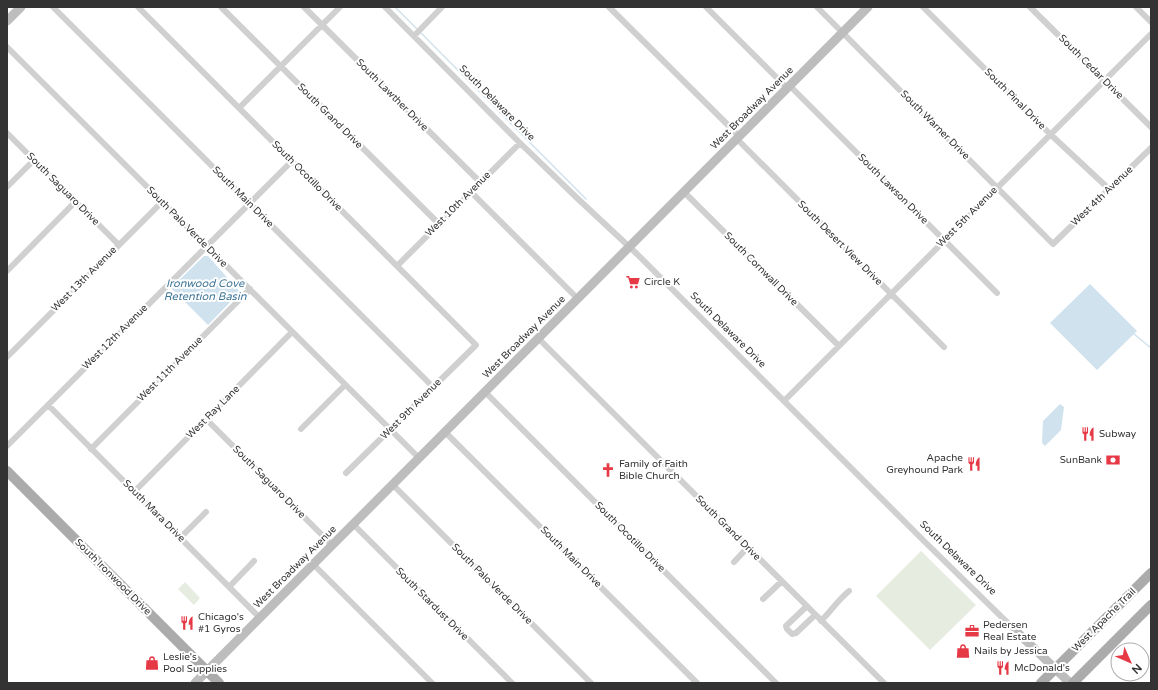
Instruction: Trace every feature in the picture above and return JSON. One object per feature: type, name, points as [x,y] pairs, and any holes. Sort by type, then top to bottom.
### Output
[{"type":"main road","points":[[7,21],[21,7]]},
{"type":"main road","name":"West Broadway Avenue","points":[[195,683],[868,7]]},
{"type":"main road","name":"South Ironwood Drive","points":[[7,471],[219,683]]},
{"type":"main road","name":"West Apache Trail","points":[[1041,683],[1151,573]]},
{"type":"main road","points":[[1073,683],[1151,605]]},
{"type":"main road","name":"South Delaware Drive","points":[[1018,633],[1070,683]]},
{"type":"street","name":"South Main Drive","points":[[53,7],[433,387]]},
{"type":"street","name":"South Ocotillo Drive","points":[[138,7],[476,345]]},
{"type":"street","name":"South Grand Drive","points":[[221,7],[438,224]]},
{"type":"street","name":"South Lawther Drive","points":[[304,7],[480,182]]},
{"type":"street","points":[[239,108],[340,7]]},
{"type":"street","name":"South Delaware Drive","points":[[385,7],[417,32],[520,143],[629,247],[1018,633]]},
{"type":"street","points":[[417,32],[442,7]]},
{"type":"street","name":"South Desert View Drive","points":[[609,7],[944,347]]},
{"type":"street","name":"South Lawson Drive","points":[[706,7],[997,293]]},
{"type":"street","name":"South Warner Drive","points":[[817,7],[998,187],[1053,244]]},
{"type":"street","name":"South Pinal Drive","points":[[923,7],[1050,134],[1109,189]]},
{"type":"street","name":"South Cedar Drive","points":[[1030,7],[1151,127]]},
{"type":"street","points":[[1136,7],[1151,22]]},
{"type":"street","name":"West 5th Avenue","points":[[784,401],[1151,34]]},
{"type":"street","name":"South Palo Verde Drive","points":[[7,47],[419,458]]},
{"type":"street","name":"South Saguaro Drive","points":[[7,134],[118,245]]},
{"type":"street","name":"West 10th Avenue","points":[[397,266],[520,143]]},
{"type":"street","name":"West 4th Avenue","points":[[1053,244],[1151,148]]},
{"type":"street","points":[[7,187],[34,160]]},
{"type":"street","name":"West 12th Avenue","points":[[7,446],[292,161]]},
{"type":"street","points":[[471,192],[578,299]]},
{"type":"street","name":"South Cornwall Drive","points":[[684,192],[839,346]]},
{"type":"street","points":[[7,271],[76,202]]},
{"type":"street","name":"West 13th Avenue","points":[[7,357],[162,202]]},
{"type":"street","name":"West 11th Avenue","points":[[91,449],[250,289]]},
{"type":"street","name":"West Ray Lane","points":[[134,492],[292,332]]},
{"type":"street","name":"South Grand Drive","points":[[538,338],[884,683]]},
{"type":"street","name":"West 9th Avenue","points":[[346,473],[476,345]]},
{"type":"street","points":[[301,430],[345,385]]},
{"type":"street","name":"South Ocotillo Drive","points":[[485,392],[776,683]]},
{"type":"street","name":"South Mara Drive","points":[[48,406],[260,618]]},
{"type":"street","name":"South Saguaro Drive","points":[[206,419],[332,545]]},
{"type":"street","name":"South Main Drive","points":[[445,432],[697,683]]},
{"type":"street","name":"South Palo Verde Drive","points":[[393,485],[591,683]]},
{"type":"street","points":[[180,538],[206,512]]},
{"type":"street","name":"South Stardust Drive","points":[[353,524],[512,683]]},
{"type":"street","points":[[734,562],[748,547]]},
{"type":"street","points":[[229,587],[254,562]]},
{"type":"street","points":[[313,564],[432,683]]},
{"type":"street","points":[[763,599],[782,581]]},
{"type":"street","points":[[821,620],[829,613],[842,596],[849,591]]},
{"type":"street","points":[[807,606],[786,626],[792,634],[796,633],[815,614]]},
{"type":"shaded area","points":[[921,551],[976,605],[930,650],[876,596]]},
{"type":"shaded area","points":[[185,582],[200,598],[194,605],[178,589]]},
{"type":"water","name":"Ironwood Cove Retention Basin","points":[[204,256],[208,256],[240,292],[208,325],[171,288]]},
{"type":"water","points":[[1090,284],[1137,331],[1097,370],[1050,323]]},
{"type":"water","points":[[1060,404],[1064,407],[1061,430],[1045,446],[1042,443],[1043,421]]},
{"type":"waterway","points":[[395,7],[418,30]]},
{"type":"waterway","points":[[421,33],[586,199]]},
{"type":"waterway","points":[[1134,334],[1151,348]]},
{"type":"place","name":"Circle K","points":[[633,282]]},
{"type":"place","name":"Subway","points":[[1088,434]]},
{"type":"place","name":"SunBank","points":[[1113,460]]},
{"type":"place","name":"Apache Greyhound Park","points":[[974,464]]},
{"type":"place","name":"Family of Faith Bible Church","points":[[608,470]]},
{"type":"place","name":"Chicago's #1 Gyros","points":[[187,623]]},
{"type":"place","name":"Pedersen Real Estate","points":[[972,631]]},
{"type":"place","name":"Nails by Jessica","points":[[963,651]]},
{"type":"place","name":"Leslie's Pool Supplies","points":[[152,663]]},
{"type":"place","name":"McDonald's","points":[[1003,668]]}]
